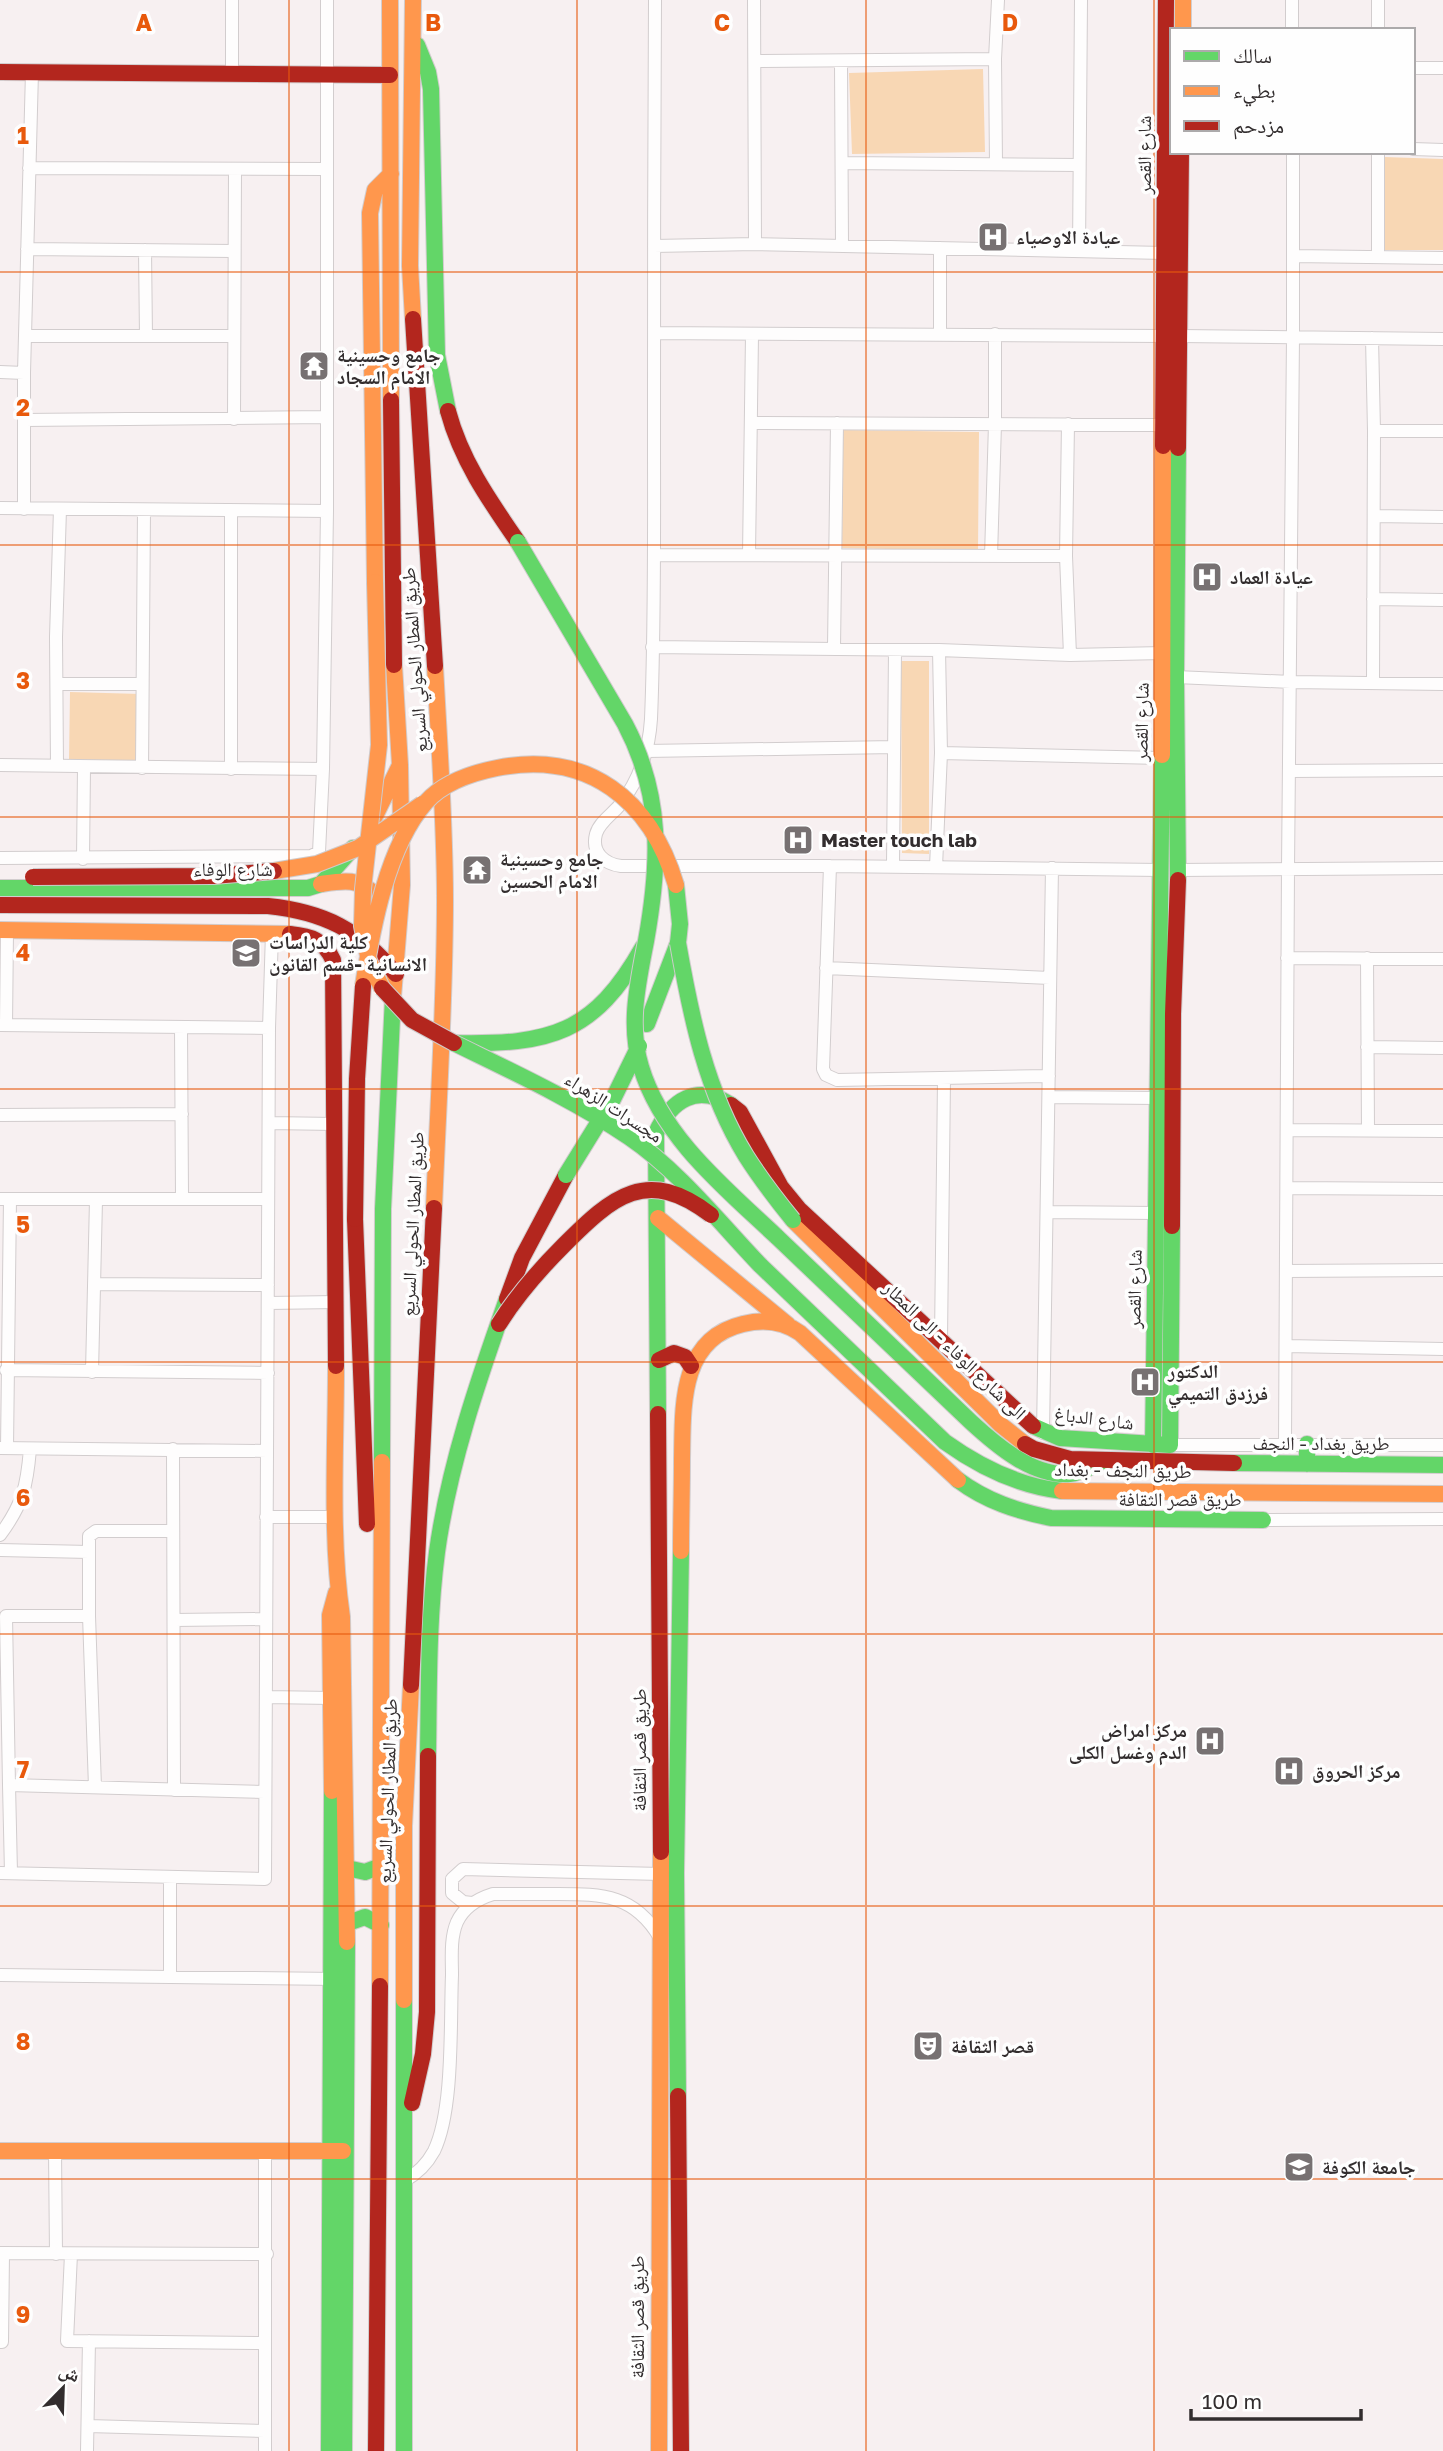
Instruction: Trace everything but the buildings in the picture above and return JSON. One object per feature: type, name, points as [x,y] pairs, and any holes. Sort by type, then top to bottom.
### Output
[{"type":"main road","name":"طريق المطار الحولي السريع","points":[[376,2447],[383,1209],[389,1053],[402,885],[400,765],[394,671],[390,0]]},
{"type":"main road","name":"شارع القصر","points":[[1166,0],[1164,253],[1172,336]]},
{"type":"main road","points":[[1183,0],[1183,28]]},
{"type":"main road","name":"طريق المطار الحولي السريع","points":[[404,2446],[404,1826],[443,1010],[445,908],[440,733],[410,266],[414,1]]},
{"type":"main road","points":[[413,39],[428,72],[431,89],[437,355],[449,416],[468,463],[562,612],[635,740],[646,766],[655,812],[657,883],[635,998],[633,1031],[649,1087],[661,1113],[676,1137],[776,1236],[998,1445],[1029,1463],[1062,1474],[1079,1472],[1105,1460]]},
{"type":"main road","points":[[0,72],[390,75]]},
{"type":"main road","name":"شارع القصر","points":[[1170,1445],[1165,1039],[1176,677],[1170,561],[1172,336],[1181,154]]},
{"type":"main road","points":[[366,958],[361,904],[378,768],[379,724],[370,213],[375,191],[390,174]]},
{"type":"main road","name":"شارع القصر","points":[[1169,870],[1161,758],[1163,653],[1170,561]]},
{"type":"main road","points":[[321,884],[366,831],[400,765]]},
{"type":"main road","points":[[0,876],[213,876],[288,870],[317,864],[358,848],[429,799],[468,776],[504,766],[523,765],[551,766],[578,772],[612,788],[647,820],[666,850],[679,904],[678,943],[633,1059],[535,1230],[510,1287],[473,1396],[447,1501],[437,1553],[430,1651],[426,1854],[427,2012],[415,2096],[404,2123]]},
{"type":"main road","points":[[381,1708],[373,1661],[355,1219],[360,1008],[370,937],[382,891],[405,834],[429,799]]},
{"type":"main road","name":"شارع الوفاء","points":[[0,888],[288,890],[321,884],[361,882],[368,886],[375,901],[372,916],[358,925],[296,909],[268,906],[0,905]]},
{"type":"main road","name":"شارع الوفاء","points":[[324,916],[373,949],[396,974]]},
{"type":"main road","points":[[2,926],[35,917],[307,920],[337,932],[366,958]]},
{"type":"main road","points":[[2,926],[309,936],[328,947],[332,960],[336,1517],[338,1590],[342,1617],[348,1979],[329,2451]]},
{"type":"main road","points":[[454,1043],[518,1042],[550,1035],[581,1023],[616,990],[632,968],[648,935]]},
{"type":"main road","name":"الى شارع الوفاء - الى المطار","points":[[678,943],[694,1031],[720,1109],[754,1172],[793,1220],[1016,1439],[1034,1449],[1058,1457],[1198,1463]]},
{"type":"main road","name":"مجسرات الزهراء","points":[[366,958],[386,995],[398,1009],[421,1027],[561,1096],[630,1138],[666,1167],[760,1265]]},
{"type":"main road","name":"شارع القصر","points":[[1153,1445],[1158,1098],[1165,1039]]},
{"type":"main road","name":"شارع الدباغ","points":[[658,1218],[656,1145],[660,1122],[675,1103],[685,1097],[697,1094],[721,1098],[740,1112],[781,1187],[799,1209],[1034,1427],[1060,1438],[1170,1445]]},
{"type":"main road","points":[[499,1324],[515,1297],[541,1268],[603,1207],[621,1196],[645,1190],[675,1193],[689,1199],[711,1215]]},
{"type":"main road","name":"طريق قصر الثقافة","points":[[658,1218],[789,1326],[811,1340],[941,1466],[965,1485],[992,1500],[1021,1512],[1051,1518],[1262,1520]]},
{"type":"main road","name":"طريق قصر الثقافة","points":[[658,1218],[661,1874],[659,2451]]},
{"type":"main road","name":"طريق النجف - بغداد","points":[[760,1265],[945,1442],[978,1465],[1015,1482],[1074,1493],[1443,1494]]},
{"type":"main road","name":"طريق قصر الثقافة","points":[[681,2451],[676,1874],[684,1387],[691,1366],[704,1346],[729,1328],[759,1321],[789,1326]]},
{"type":"main road","points":[[659,1360],[674,1353],[685,1357],[691,1366]]},
{"type":"main road","points":[[1307,1444],[1307,1464]]},
{"type":"main road","name":"طريق بغداد - النجف","points":[[1198,1463],[1443,1465]]},
{"type":"main road","points":[[338,1590],[330,1615],[331,1979],[339,2151],[344,2451]]},
{"type":"main road","points":[[347,1868],[365,1872],[381,1866]]},
{"type":"main road","points":[[348,1923],[362,1917],[373,1919],[381,1925]]},
{"type":"main road","points":[[0,2151],[339,2151]]},
{"type":"main road","points":[[659,2349],[681,2348]]},
{"type":"main road","points":[[376,2388],[379,2395],[390,2400],[400,2396],[404,2390]]},
{"type":"main road","points":[[376,2447],[388,2434],[396,2434],[404,2446]]},
{"type":"street","points":[[232,0],[232,74]]},
{"type":"street","points":[[0,858],[315,855],[318,852],[323,769],[327,511],[327,0]]},
{"type":"street","points":[[654,0],[654,555],[650,726],[642,767],[626,797],[598,828],[595,846],[604,861],[621,866],[1169,870],[1443,868]]},
{"type":"street","points":[[754,0],[755,244]]},
{"type":"street","points":[[996,164],[995,60],[998,0]]},
{"type":"street","points":[[1079,251],[1081,0]]},
{"type":"street","points":[[1292,0],[1292,28]]},
{"type":"street","points":[[1378,0],[1378,28]]},
{"type":"street","points":[[755,61],[995,60]]},
{"type":"street","points":[[841,62],[842,246]]},
{"type":"street","points":[[1415,68],[1443,68]]},
{"type":"street","points":[[24,509],[24,373],[32,72]]},
{"type":"street","points":[[1415,149],[1443,150]]},
{"type":"street","points":[[1285,1444],[1293,154]]},
{"type":"street","points":[[1378,154],[1378,257]]},
{"type":"street","points":[[843,163],[1079,165]]},
{"type":"street","points":[[29,168],[327,169]]},
{"type":"street","points":[[234,419],[235,169]]},
{"type":"street","points":[[654,246],[755,244],[1164,253]]},
{"type":"street","points":[[940,248],[940,334]]},
{"type":"street","points":[[27,249],[234,251]]},
{"type":"street","points":[[145,250],[146,336]]},
{"type":"street","points":[[1293,256],[1443,258]]},
{"type":"street","points":[[654,333],[1443,339]]},
{"type":"street","points":[[991,556],[995,334]]},
{"type":"street","points":[[748,555],[752,335]]},
{"type":"street","points":[[25,336],[234,336]]},
{"type":"street","points":[[1372,338],[1373,683]]},
{"type":"street","points":[[0,372],[24,373]]},
{"type":"street","points":[[24,420],[326,418]]},
{"type":"street","points":[[751,423],[1171,425]]},
{"type":"street","points":[[834,649],[837,423]]},
{"type":"street","points":[[1068,424],[1066,556],[1070,654]]},
{"type":"street","points":[[1374,431],[1443,431]]},
{"type":"street","points":[[0,508],[327,511]]},
{"type":"street","points":[[57,765],[60,509]]},
{"type":"street","points":[[142,768],[144,510]]},
{"type":"street","points":[[231,511],[231,769]]},
{"type":"street","points":[[1374,516],[1443,517]]},
{"type":"street","points":[[654,555],[1066,556]]},
{"type":"street","points":[[1373,599],[1443,600]]},
{"type":"street","points":[[652,647],[1163,653]]},
{"type":"street","points":[[893,866],[895,650]]},
{"type":"street","points":[[936,867],[941,753],[939,650]]},
{"type":"street","points":[[1176,677],[1443,684]]},
{"type":"street","points":[[57,684],[142,684]]},
{"type":"street","points":[[647,751],[894,747]]},
{"type":"street","points":[[941,753],[1161,758]]},
{"type":"street","points":[[0,765],[323,769]]},
{"type":"street","points":[[82,859],[84,767]]},
{"type":"street","points":[[1290,771],[1443,769]]},
{"type":"street","points":[[830,866],[823,1069],[826,1075],[837,1080],[1048,1076]]},
{"type":"street","points":[[1043,1433],[1052,868]]},
{"type":"street","points":[[2,926],[3,1025],[269,1028]]},
{"type":"street","points":[[89,1616],[6,1616],[3,1702],[9,1785],[6,1873],[265,1879],[269,1028],[272,933]]},
{"type":"street","points":[[1287,958],[1443,959]]},
{"type":"street","points":[[1367,958],[1368,1130]]},
{"type":"street","points":[[826,968],[1050,978]]},
{"type":"street","points":[[181,1027],[182,1197]]},
{"type":"street","points":[[1367,1047],[1443,1048]]},
{"type":"street","points":[[941,1339],[944,1079]]},
{"type":"street","points":[[1050,1097],[1158,1098]]},
{"type":"street","points":[[0,1115],[182,1114]]},
{"type":"street","points":[[269,1123],[335,1124]]},
{"type":"street","points":[[1287,1130],[1443,1131]]},
{"type":"street","points":[[1287,1188],[1443,1189]]},
{"type":"street","points":[[267,1451],[4,1448],[5,1199],[268,1199]]},
{"type":"street","points":[[92,1372],[96,1200]]},
{"type":"street","points":[[1047,1212],[1156,1213]]},
{"type":"street","points":[[1286,1271],[1443,1270]]},
{"type":"street","points":[[96,1284],[268,1285]]},
{"type":"street","points":[[268,1303],[336,1303]]},
{"type":"street","points":[[1286,1346],[1443,1349]]},
{"type":"street","points":[[6,1370],[268,1373]]},
{"type":"street","points":[[1170,1445],[1443,1445]]},
{"type":"street","points":[[0,1535],[11,1520],[26,1487],[30,1449]]},
{"type":"street","points":[[173,1450],[174,1790]]},
{"type":"street","points":[[266,1517],[336,1517]]},
{"type":"street","points":[[1262,1520],[1443,1519]]},
{"type":"street","points":[[95,1787],[89,1536],[93,1532],[173,1531]]},
{"type":"street","points":[[0,1550],[89,1552]]},
{"type":"street","points":[[174,1620],[266,1619]]},
{"type":"street","points":[[266,1697],[332,1698]]},
{"type":"street","points":[[9,1785],[265,1792]]},
{"type":"street","points":[[472,1903],[463,1902],[452,1893],[452,1879],[463,1869],[661,1874]]},
{"type":"street","points":[[170,1878],[170,1977]]},
{"type":"street","points":[[404,2181],[429,2159],[439,2137],[449,2061],[453,1931],[464,1911],[472,1903],[494,1894],[606,1895],[634,1908],[649,1921],[660,1938]]},
{"type":"street","points":[[0,1975],[348,1979]]},
{"type":"street","points":[[55,2151],[56,2254]]},
{"type":"street","points":[[265,2152],[265,2451]]},
{"type":"street","points":[[0,2342],[1,2253],[267,2254]]},
{"type":"street","points":[[71,2254],[67,2342],[264,2343]]},
{"type":"street","points":[[88,2451],[89,2341]]},
{"type":"street","points":[[88,2426],[264,2431]]},
{"type":"shaded area","points":[[983,69],[985,152],[852,154],[849,73]]},
{"type":"shaded area","points":[[1384,157],[1443,159],[1443,250],[1385,250]]},
{"type":"shaded area","points":[[843,430],[979,432],[978,551],[842,548]]},
{"type":"shaded area","points":[[901,661],[929,661],[929,854],[902,853]]},
{"type":"shaded area","points":[[70,692],[141,694],[139,763],[69,761]]},
{"type":"traffic: fast","points":[[417,45],[428,72],[431,89],[437,355],[448,411]]},
{"type":"traffic: fast","points":[[1178,448],[1178,880]]},
{"type":"traffic: fast","points":[[518,542],[625,724],[646,777],[652,804],[656,857],[651,912],[636,1004],[635,1036],[641,1067],[651,1092],[679,1139],[716,1180],[776,1236]]},
{"type":"traffic: fast","points":[[1153,1445],[1162,755]]},
{"type":"traffic: fast","points":[[0,888],[308,888],[321,884],[353,848]]},
{"type":"traffic: fast","points":[[647,1024],[678,943],[680,924],[676,885]]},
{"type":"traffic: fast","points":[[678,943],[695,1026],[720,1106],[746,1156],[793,1220]]},
{"type":"traffic: fast","points":[[454,1043],[517,1041],[566,1028],[587,1016],[606,999],[625,976],[643,947]]},
{"type":"traffic: fast","points":[[382,1462],[383,1209],[393,997]]},
{"type":"traffic: fast","points":[[454,1043],[565,1099],[647,1150],[682,1181],[760,1265]]},
{"type":"traffic: fast","points":[[566,1175],[613,1099],[639,1046]]},
{"type":"traffic: fast","points":[[658,1414],[656,1133],[669,1112],[686,1098],[707,1095],[731,1105]]},
{"type":"traffic: fast","points":[[1033,1426],[1060,1438],[1170,1445],[1172,1226]]},
{"type":"traffic: fast","points":[[776,1236],[971,1422],[1016,1458],[1056,1474],[1079,1472],[1105,1460]]},
{"type":"traffic: fast","points":[[760,1265],[945,1442],[1000,1474],[1030,1485],[1062,1491]]},
{"type":"traffic: fast","points":[[428,1756],[432,1603],[442,1520],[466,1424],[507,1299]]},
{"type":"traffic: fast","points":[[1307,1444],[1307,1464]]},
{"type":"traffic: fast","points":[[1234,1463],[1443,1465]]},
{"type":"traffic: fast","points":[[958,1480],[1002,1504],[1051,1518],[1263,1520]]},
{"type":"traffic: fast","points":[[678,2096],[676,1873],[681,1551]]},
{"type":"traffic: fast","points":[[329,2451],[332,1791]]},
{"type":"traffic: fast","points":[[347,1868],[365,1872],[381,1866]]},
{"type":"traffic: fast","points":[[348,1923],[365,1917],[381,1925]]},
{"type":"traffic: fast","points":[[344,2451],[347,1942]]},
{"type":"traffic: fast","points":[[404,2000],[404,2451]]},
{"type":"traffic: slow","points":[[390,0],[391,400]]},
{"type":"traffic: slow","points":[[413,0],[410,266],[413,319]]},
{"type":"traffic: slow","points":[[1183,0],[1183,28]]},
{"type":"traffic: slow","points":[[375,582],[370,213],[375,190],[391,174]]},
{"type":"traffic: slow","points":[[1162,755],[1163,446]]},
{"type":"traffic: slow","points":[[375,582],[379,745],[363,889],[362,926],[369,961],[382,988]]},
{"type":"traffic: slow","points":[[393,997],[402,885],[400,765],[394,665]]},
{"type":"traffic: slow","points":[[434,1208],[443,1016],[445,900],[435,666]]},
{"type":"traffic: slow","points":[[363,986],[383,889],[412,820],[433,795],[449,784],[478,773],[530,764],[560,767],[587,775],[611,788],[632,806],[650,828],[665,855],[676,885]]},
{"type":"traffic: slow","points":[[374,818],[400,765]]},
{"type":"traffic: slow","points":[[274,871],[317,864],[358,848],[422,804]]},
{"type":"traffic: slow","points":[[321,884],[343,881],[356,883],[363,885],[374,895]]},
{"type":"traffic: slow","points":[[0,930],[290,934]]},
{"type":"traffic: slow","points":[[658,1218],[788,1325]]},
{"type":"traffic: slow","points":[[793,1220],[1001,1425],[1025,1444]]},
{"type":"traffic: slow","points":[[681,1551],[683,1418],[689,1378],[696,1360],[707,1344],[722,1332],[743,1324],[773,1322],[800,1333],[958,1480]]},
{"type":"traffic: slow","points":[[336,1366],[335,1523],[342,1617],[347,1942]]},
{"type":"traffic: slow","points":[[380,1986],[382,1462]]},
{"type":"traffic: slow","points":[[1062,1491],[1443,1494]]},
{"type":"traffic: slow","points":[[332,1791],[330,1615],[336,1593]]},
{"type":"traffic: slow","points":[[404,2000],[404,1826],[411,1685]]},
{"type":"traffic: slow","points":[[659,2451],[661,1852]]},
{"type":"traffic: slow","points":[[0,2151],[343,2151]]},
{"type":"traffic: jam","points":[[1163,446],[1166,0]]},
{"type":"traffic: jam","points":[[0,72],[390,75]]},
{"type":"traffic: jam","points":[[1178,448],[1181,154]]},
{"type":"traffic: jam","points":[[413,319],[435,666]]},
{"type":"traffic: jam","points":[[391,400],[394,665]]},
{"type":"traffic: jam","points":[[448,411],[468,463],[518,542]]},
{"type":"traffic: jam","points":[[33,877],[213,876],[274,871]]},
{"type":"traffic: jam","points":[[1172,1226],[1173,1014],[1178,880]]},
{"type":"traffic: jam","points":[[0,905],[268,906],[288,909],[307,913],[340,926],[368,946],[396,974]]},
{"type":"traffic: jam","points":[[290,934],[316,940],[333,960],[336,1366]]},
{"type":"traffic: jam","points":[[355,1219],[357,1079],[363,986]]},
{"type":"traffic: jam","points":[[382,988],[412,1020],[454,1043]]},
{"type":"traffic: jam","points":[[731,1105],[740,1112],[781,1187],[799,1209],[1033,1426]]},
{"type":"traffic: jam","points":[[507,1299],[522,1258],[566,1175]]},
{"type":"traffic: jam","points":[[499,1324],[546,1263],[615,1201],[632,1193],[649,1190],[668,1192],[688,1200],[711,1215]]},
{"type":"traffic: jam","points":[[411,1685],[434,1208]]},
{"type":"traffic: jam","points":[[355,1219],[367,1524]]},
{"type":"traffic: jam","points":[[659,1360],[674,1353],[685,1357],[691,1366]]},
{"type":"traffic: jam","points":[[658,1414],[661,1852]]},
{"type":"traffic: jam","points":[[1025,1444],[1070,1459],[1234,1463]]},
{"type":"traffic: jam","points":[[412,2103],[423,2054],[427,2012],[428,1756]]},
{"type":"traffic: jam","points":[[376,2451],[380,1986]]},
{"type":"traffic: jam","points":[[678,2096],[681,2451]]},
{"type":"place","name":"عيادة الاوصياء","points":[[993,237]]},
{"type":"place","name":"جامع وحسينية الامام السجاد","points":[[314,366]]},
{"type":"place","name":"عيادة العماد","points":[[1207,577]]},
{"type":"place","name":"Master touch lab","points":[[798,840]]},
{"type":"place","name":"جامع وحسينية الامام الحسين","points":[[477,870]]},
{"type":"place","name":"كلية الدراسات الانسانية -قسم القانون","points":[[246,953]]},
{"type":"place","name":"الدكتور فرزدق التميمي","points":[[1145,1382]]},
{"type":"place","name":"مركز امراض الدم وغسل الكلى","points":[[1210,1741]]},
{"type":"place","name":"مركز الحروق","points":[[1289,1771]]},
{"type":"place","name":"قصر الثقافة","points":[[928,2046]]},
{"type":"place","name":"جامعة الكوفة","points":[[1299,2167]]}]
